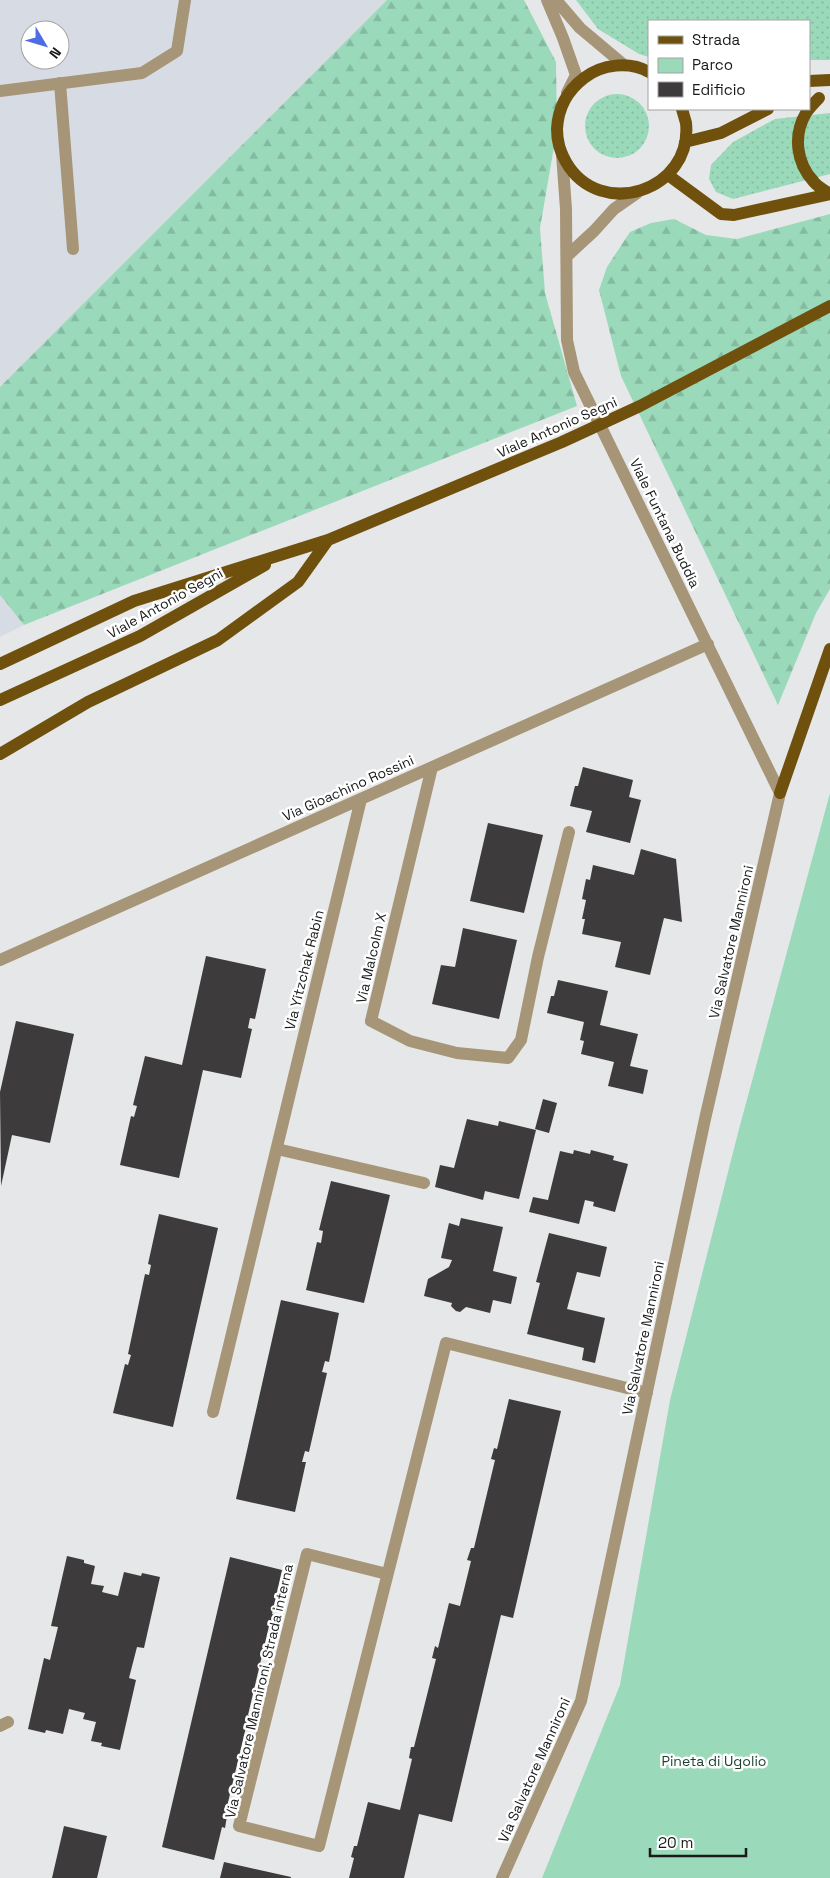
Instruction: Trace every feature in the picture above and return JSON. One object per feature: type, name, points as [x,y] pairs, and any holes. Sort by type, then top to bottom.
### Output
[{"type":"main road","points":[[648,71],[643,68],[624,65],[606,67],[589,74],[574,85],[564,100],[557,127],[557,136],[562,154],[571,170],[584,183],[609,193],[637,193],[654,186],[668,175],[679,159],[685,142],[686,124],[682,110]]},
{"type":"main road","points":[[810,81],[830,80]]},
{"type":"main road","points":[[810,108],[819,98]]},
{"type":"main road","points":[[685,142],[722,133],[766,110]]},
{"type":"main road","points":[[809,110],[799,130],[798,149],[803,167],[814,183],[830,194]]},
{"type":"main road","points":[[668,175],[721,214],[734,215],[830,194]]},
{"type":"main road","name":"Viale Antonio Segni","points":[[0,664],[134,601],[328,540],[562,442],[640,406],[830,306]]},
{"type":"main road","points":[[0,754],[88,702],[218,640],[298,582],[328,540]]},
{"type":"main road","name":"Viale Antonio Segni","points":[[0,700],[140,636],[286,552]]},
{"type":"main road","points":[[780,793],[830,648]]},
{"type":"street","points":[[0,91],[142,73],[177,51],[185,0]]},
{"type":"street","points":[[547,0],[576,75],[564,100]]},
{"type":"street","points":[[556,0],[580,28],[624,65]]},
{"type":"street","points":[[60,83],[73,249]]},
{"type":"street","name":"Viale Funtana Buddia","points":[[562,154],[567,256],[567,340],[574,372],[780,793]]},
{"type":"street","points":[[567,256],[614,209],[637,193]]},
{"type":"street","name":"Via Gioachino Rossini","points":[[0,960],[708,644]]},
{"type":"street","name":"Via Malcolm X","points":[[432,767],[372,1021],[410,1041],[457,1054],[508,1058],[521,1040],[538,958],[569,832]]},
{"type":"street","name":"Via Salvatore Mannironi","points":[[502,1878],[581,1701],[705,1119],[780,793]]},
{"type":"street","name":"Via Yitzchak Rabin","points":[[213,1412],[361,799]]},
{"type":"street","points":[[277,1149],[424,1183]]},
{"type":"street","name":"Via Salvatore Mannironi, Strada interna","points":[[387,1574],[307,1554],[239,1826],[319,1846],[446,1343],[647,1393]]},
{"type":"shaded area","points":[[0,0],[387,0],[0,387]]},
{"type":"shaded area","points":[[0,595],[24,625],[0,637]]},
{"type":"green space","points":[[387,0],[524,0],[556,62],[557,129],[540,228],[545,293],[577,406],[24,625],[0,595],[0,387]]},
{"type":"green space","points":[[576,0],[830,0],[830,60],[810,60],[810,20],[648,20],[648,57],[639,54],[598,29]]},
{"type":"green space","points":[[617,94],[629,96],[640,103],[647,114],[649,126],[647,138],[640,149],[629,156],[617,158],[605,156],[594,149],[587,138],[585,126],[587,114],[594,103],[605,96]]},
{"type":"green space","points":[[830,113],[830,174],[733,199],[716,192],[709,179],[711,165],[733,142],[775,119]]},
{"type":"green space","points":[[830,214],[830,589],[816,613],[778,705],[621,376],[599,290],[607,267],[630,232],[651,223],[674,219],[706,235],[737,239]]},
{"type":"green space","name":"Pineta di Ugolio","points":[[830,793],[830,1878],[542,1878],[620,1685],[670,1400],[739,1129]]},
{"type":"building","points":[[583,767],[633,780],[629,797],[641,800],[630,843],[586,832],[592,811],[570,806],[575,786],[578,786]]},
{"type":"building","points":[[488,823],[543,835],[524,913],[470,901]]},
{"type":"building","points":[[641,849],[676,859],[682,922],[664,918],[650,975],[615,967],[621,942],[582,934],[585,919],[582,919],[586,900],[582,899],[586,879],[590,880],[593,865],[634,875]]},
{"type":"building","points":[[463,928],[517,940],[499,1019],[432,1004],[441,965],[455,967]]},
{"type":"building","points":[[206,956],[266,969],[255,1019],[250,1018],[248,1028],[252,1029],[241,1078],[203,1070],[179,1178],[120,1165],[131,1116],[134,1117],[137,1106],[133,1105],[145,1056],[182,1065]]},
{"type":"building","points":[[558,980],[608,991],[600,1025],[638,1034],[630,1066],[648,1070],[643,1094],[608,1086],[614,1062],[581,1054],[584,1041],[580,1040],[584,1022],[547,1013],[551,996],[554,996]]},
{"type":"building","points":[[16,1021],[74,1034],[50,1143],[12,1135],[1,1186],[0,1092]]},
{"type":"building","points":[[543,1099],[557,1103],[549,1133],[535,1129]]},
{"type":"building","points":[[467,1119],[498,1126],[499,1121],[536,1130],[519,1199],[485,1191],[483,1200],[435,1187],[440,1165],[454,1168]]},
{"type":"building","points":[[574,1150],[590,1154],[591,1150],[614,1156],[613,1160],[628,1164],[615,1212],[593,1206],[594,1202],[585,1200],[579,1224],[529,1212],[533,1197],[548,1200],[560,1151],[573,1154]]},
{"type":"building","points":[[331,1181],[390,1195],[364,1303],[306,1290],[317,1242],[321,1243],[323,1231],[319,1230]]},
{"type":"building","points":[[159,1214],[218,1228],[173,1427],[113,1413],[125,1364],[128,1365],[131,1355],[128,1354],[145,1274],[149,1275],[151,1265],[148,1264]]},
{"type":"building","points":[[461,1218],[503,1227],[493,1271],[517,1277],[511,1304],[493,1300],[490,1313],[466,1307],[460,1312],[451,1306],[452,1303],[424,1296],[428,1279],[449,1267],[452,1260],[441,1258],[449,1223],[459,1226]]},
{"type":"building","points":[[549,1233],[607,1247],[600,1277],[577,1272],[567,1309],[605,1318],[595,1363],[582,1360],[584,1348],[527,1334],[540,1283],[536,1282]]},
{"type":"building","points":[[281,1300],[339,1313],[329,1362],[325,1361],[322,1372],[327,1373],[309,1452],[305,1451],[302,1462],[306,1462],[295,1512],[236,1499]]},
{"type":"building","points":[[509,1399],[561,1411],[513,1618],[501,1615],[452,1822],[419,1814],[404,1878],[349,1878],[354,1858],[351,1857],[354,1846],[357,1846],[368,1802],[400,1810],[412,1759],[409,1758],[411,1747],[414,1747],[436,1659],[432,1658],[435,1646],[438,1648],[449,1603],[460,1606],[471,1561],[467,1560],[471,1548],[474,1548],[495,1460],[491,1459],[494,1448],[497,1449]]},
{"type":"building","points":[[67,1556],[84,1560],[84,1563],[95,1566],[91,1584],[104,1586],[102,1592],[118,1596],[124,1572],[141,1576],[142,1573],[160,1577],[144,1648],[137,1647],[129,1678],[136,1680],[120,1750],[101,1746],[102,1743],[91,1741],[96,1722],[83,1719],[85,1713],[69,1709],[63,1734],[46,1730],[45,1733],[28,1729],[44,1658],[50,1660],[58,1627],[51,1626]]},
{"type":"building","points":[[230,1557],[282,1570],[272,1614],[275,1615],[273,1627],[269,1626],[248,1715],[251,1716],[248,1728],[246,1727],[225,1815],[227,1816],[225,1828],[222,1827],[214,1860],[162,1847]]},
{"type":"building","points":[[64,1826],[107,1836],[97,1878],[52,1878]]},
{"type":"building","points":[[224,1862],[291,1877],[291,1878],[220,1878]]}]
